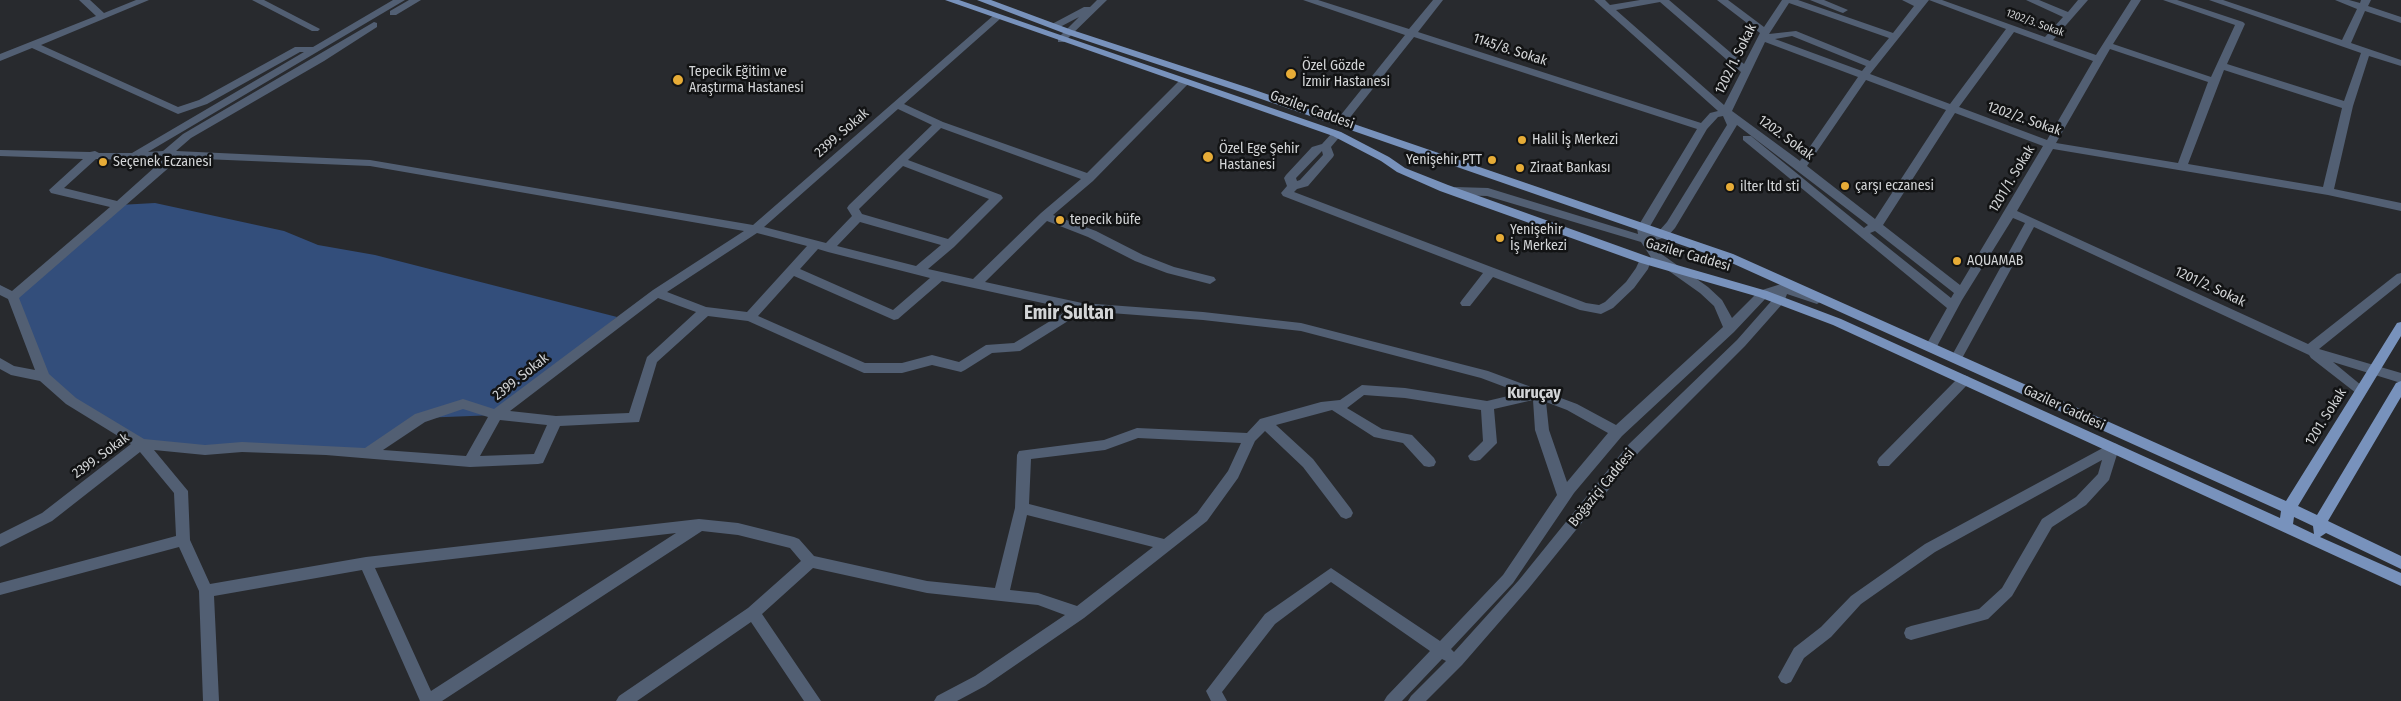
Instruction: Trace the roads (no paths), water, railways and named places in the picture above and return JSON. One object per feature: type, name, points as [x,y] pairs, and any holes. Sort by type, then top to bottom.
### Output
[{"type":"main road","name":"Gaziler Caddesi","points":[[950,0],[997,17],[1065,36],[1644,233]]},
{"type":"main road","name":"Gaziler Caddesi","points":[[982,0],[1054,26],[1065,36],[1184,82],[1338,129],[1421,180],[1645,260],[1668,265],[1763,294],[1779,288]]},
{"type":"main road","name":"Gaziler Caddesi","points":[[1663,234],[1729,257],[1837,322],[2401,580]]},
{"type":"main road","name":"1201. Sokak","points":[[2285,527],[2289,508],[2401,326]]},
{"type":"main road","name":"Gaziler Caddesi","points":[[1887,327],[2320,522],[2401,563]]},
{"type":"main road","points":[[2319,542],[2320,522],[2401,386]]},
{"type":"street","points":[[84,0],[102,16]]},
{"type":"street","points":[[2,55],[33,45],[144,0]]},
{"type":"street","points":[[257,0],[315,29]]},
{"type":"street","points":[[13,297],[119,205],[172,154],[187,136],[320,59],[416,0]]},
{"type":"street","name":"1145/8. Sokak","points":[[1308,0],[1703,126]]},
{"type":"street","points":[[1438,0],[1338,129],[1326,147],[1329,155],[1304,183],[1293,186],[1287,193],[1584,307],[1601,310],[1630,286],[1642,269],[1645,260]]},
{"type":"street","name":"1202. Sokak","points":[[1599,0],[1726,112],[1801,167],[1961,292]]},
{"type":"street","points":[[1608,8],[1657,0]]},
{"type":"street","points":[[1663,0],[1747,72]]},
{"type":"street","name":"1202/2. Sokak","points":[[1722,0],[1764,35],[2050,145],[2328,191],[2401,207]]},
{"type":"street","points":[[1788,0],[1897,34]]},
{"type":"street","name":"1202/1. Sokak","points":[[1732,125],[1726,112],[1764,35],[1788,0]]},
{"type":"street","points":[[1815,0],[1897,34]]},
{"type":"street","points":[[1907,0],[1922,2]]},
{"type":"street","name":"1202/3. Sokak","points":[[1933,0],[2100,60]]},
{"type":"street","points":[[2030,0],[2070,16]]},
{"type":"street","points":[[2047,41],[2083,0]]},
{"type":"street","name":"1201/1. Sokak","points":[[1930,347],[1961,292],[2011,212],[2107,45],[2136,0]]},
{"type":"street","points":[[2168,0],[2240,24]]},
{"type":"street","points":[[2214,0],[2401,63]]},
{"type":"street","points":[[2340,0],[2364,4],[2401,20]]},
{"type":"street","points":[[131,156],[312,52],[396,1]]},
{"type":"street","points":[[1054,26],[1100,2]]},
{"type":"street","points":[[1065,36],[1100,2]]},
{"type":"street","points":[[1801,167],[1865,74],[1922,2]]},
{"type":"street","points":[[2345,44],[2364,4]]},
{"type":"street","points":[[2181,168],[2214,81],[2246,11]]},
{"type":"street","name":"2399. Sokak","points":[[0,541],[47,517],[141,444],[204,450],[242,447],[368,453],[470,462],[496,415],[657,293],[755,229],[997,17]]},
{"type":"street","points":[[1862,232],[1876,226],[1953,108],[2012,28]]},
{"type":"street","points":[[1764,35],[1793,33],[1872,65]]},
{"type":"street","points":[[33,45],[178,111],[203,102],[298,49],[309,49],[312,52]]},
{"type":"street","points":[[2107,45],[2214,81]]},
{"type":"street","points":[[2328,191],[2348,106],[2366,51]]},
{"type":"street","points":[[2221,66],[2348,106]]},
{"type":"street","points":[[976,282],[1044,216],[1089,178],[1184,82]]},
{"type":"street","points":[[897,105],[939,124],[1089,178]]},
{"type":"street","points":[[1644,233],[1703,126],[1714,115],[1726,112]]},
{"type":"street","points":[[858,218],[854,208],[939,124]]},
{"type":"street","points":[[1455,191],[1488,192],[1507,196],[1629,236],[1644,233],[1663,234],[1671,225],[1732,125]]},
{"type":"street","name":"1202. Sokak","points":[[1732,125],[1954,307]]},
{"type":"street","points":[[0,153],[131,156],[172,154],[370,163],[755,229],[940,276],[976,282],[1082,307],[1202,316],[1301,327],[1484,374],[1572,407],[1616,432]]},
{"type":"street","points":[[95,154],[55,190],[119,205]]},
{"type":"street","points":[[901,161],[997,198],[950,244],[919,270]]},
{"type":"street","name":"1201/2. Sokak","points":[[2011,212],[2309,350],[2401,378]]},
{"type":"street","points":[[1044,216],[1092,234],[1139,258],[1171,270],[1210,280]]},
{"type":"street","points":[[858,218],[950,244]]},
{"type":"street","points":[[828,248],[858,218]]},
{"type":"street","points":[[1956,359],[2032,221]]},
{"type":"street","points":[[1644,233],[1656,256],[1704,290],[1718,303],[1730,329]]},
{"type":"street","points":[[750,318],[815,245]]},
{"type":"street","points":[[791,270],[894,316],[940,276]]},
{"type":"street","points":[[1466,303],[1491,271]]},
{"type":"street","points":[[2361,390],[2309,350],[2401,277]]},
{"type":"street","points":[[1779,288],[1887,327]]},
{"type":"street","name":"Boğaziçi Caddesi","points":[[1416,701],[1456,660],[1524,584],[1634,448],[1741,343],[1779,288]]},
{"type":"street","points":[[0,289],[13,297],[44,377],[71,401],[141,444],[181,491],[184,540],[206,591],[211,701]]},
{"type":"street","points":[[657,293],[705,311],[750,318],[864,368],[902,368],[932,360],[961,368],[990,348],[1016,348],[1082,307]]},
{"type":"street","points":[[1392,701],[1508,578],[1564,495],[1616,432],[1730,329],[1763,294]]},
{"type":"street","points":[[368,453],[420,418],[463,404],[496,415],[556,421],[634,418],[651,360],[705,311]]},
{"type":"street","points":[[0,363],[11,370],[44,377]]},
{"type":"street","points":[[1884,462],[1964,380]]},
{"type":"street","points":[[942,701],[980,681],[1079,613],[1202,517],[1233,474],[1250,438],[1265,423],[1321,406],[1343,404],[1362,390],[1405,393],[1487,406],[1539,394]]},
{"type":"street","points":[[1539,394],[1542,430],[1564,495]]},
{"type":"street","points":[[1333,405],[1379,434],[1407,439],[1428,462]]},
{"type":"street","points":[[1475,456],[1490,443],[1487,406]]},
{"type":"street","points":[[470,462],[538,458],[556,421]]},
{"type":"street","points":[[1265,423],[1308,463],[1346,514]]},
{"type":"street","points":[[1001,595],[1022,508],[1024,455],[1105,445],[1137,433],[1250,438]]},
{"type":"street","points":[[1911,633],[1983,614],[2007,592],[2047,523],[2081,501],[2104,476],[2112,448]]},
{"type":"street","points":[[1786,677],[1799,653],[1826,632],[1856,600],[1930,548],[2112,448]]},
{"type":"street","points":[[1022,508],[1166,545]]},
{"type":"street","points":[[206,591],[366,563],[699,525],[738,529],[794,542],[810,561],[927,587],[1038,599],[1079,613]]},
{"type":"street","points":[[366,563],[429,701],[699,525]]},
{"type":"street","points":[[0,589],[184,540]]},
{"type":"street","points":[[624,701],[753,613],[810,561]]},
{"type":"street","points":[[1219,701],[1214,690],[1270,619],[1331,574],[1456,660]]},
{"type":"street","points":[[753,613],[813,701]]},
{"type":"place","name":"Özel Gözde İzmir Hastanesi","points":[[1291,74]]},
{"type":"place","name":"Tepecik Eğitim ve Araştırma Hastanesi","points":[[678,80]]},
{"type":"place","name":"Halil İş Merkezi","points":[[1522,140]]},
{"type":"place","name":"Özel Ege Şehir Hastanesi","points":[[1208,157]]},
{"type":"place","name":"Yenişehir PTT","points":[[1492,160]]},
{"type":"place","name":"Seçenek Eczanesi","points":[[103,162]]},
{"type":"place","name":"Ziraat Bankası","points":[[1520,168]]},
{"type":"place","name":"çarşı eczanesi","points":[[1845,186]]},
{"type":"place","name":"ilter ltd sti","points":[[1730,187]]},
{"type":"place","name":"tepecik büfe","points":[[1060,220]]},
{"type":"place","name":"Yenişehir İş Merkezi","points":[[1500,238]]},
{"type":"place","name":"AQUAMAB","points":[[1957,261]]},
{"type":"district","name":"Emir Sultan","points":[[1069,314]]},
{"type":"district","name":"Kuruçay","points":[[1534,394]]}]
